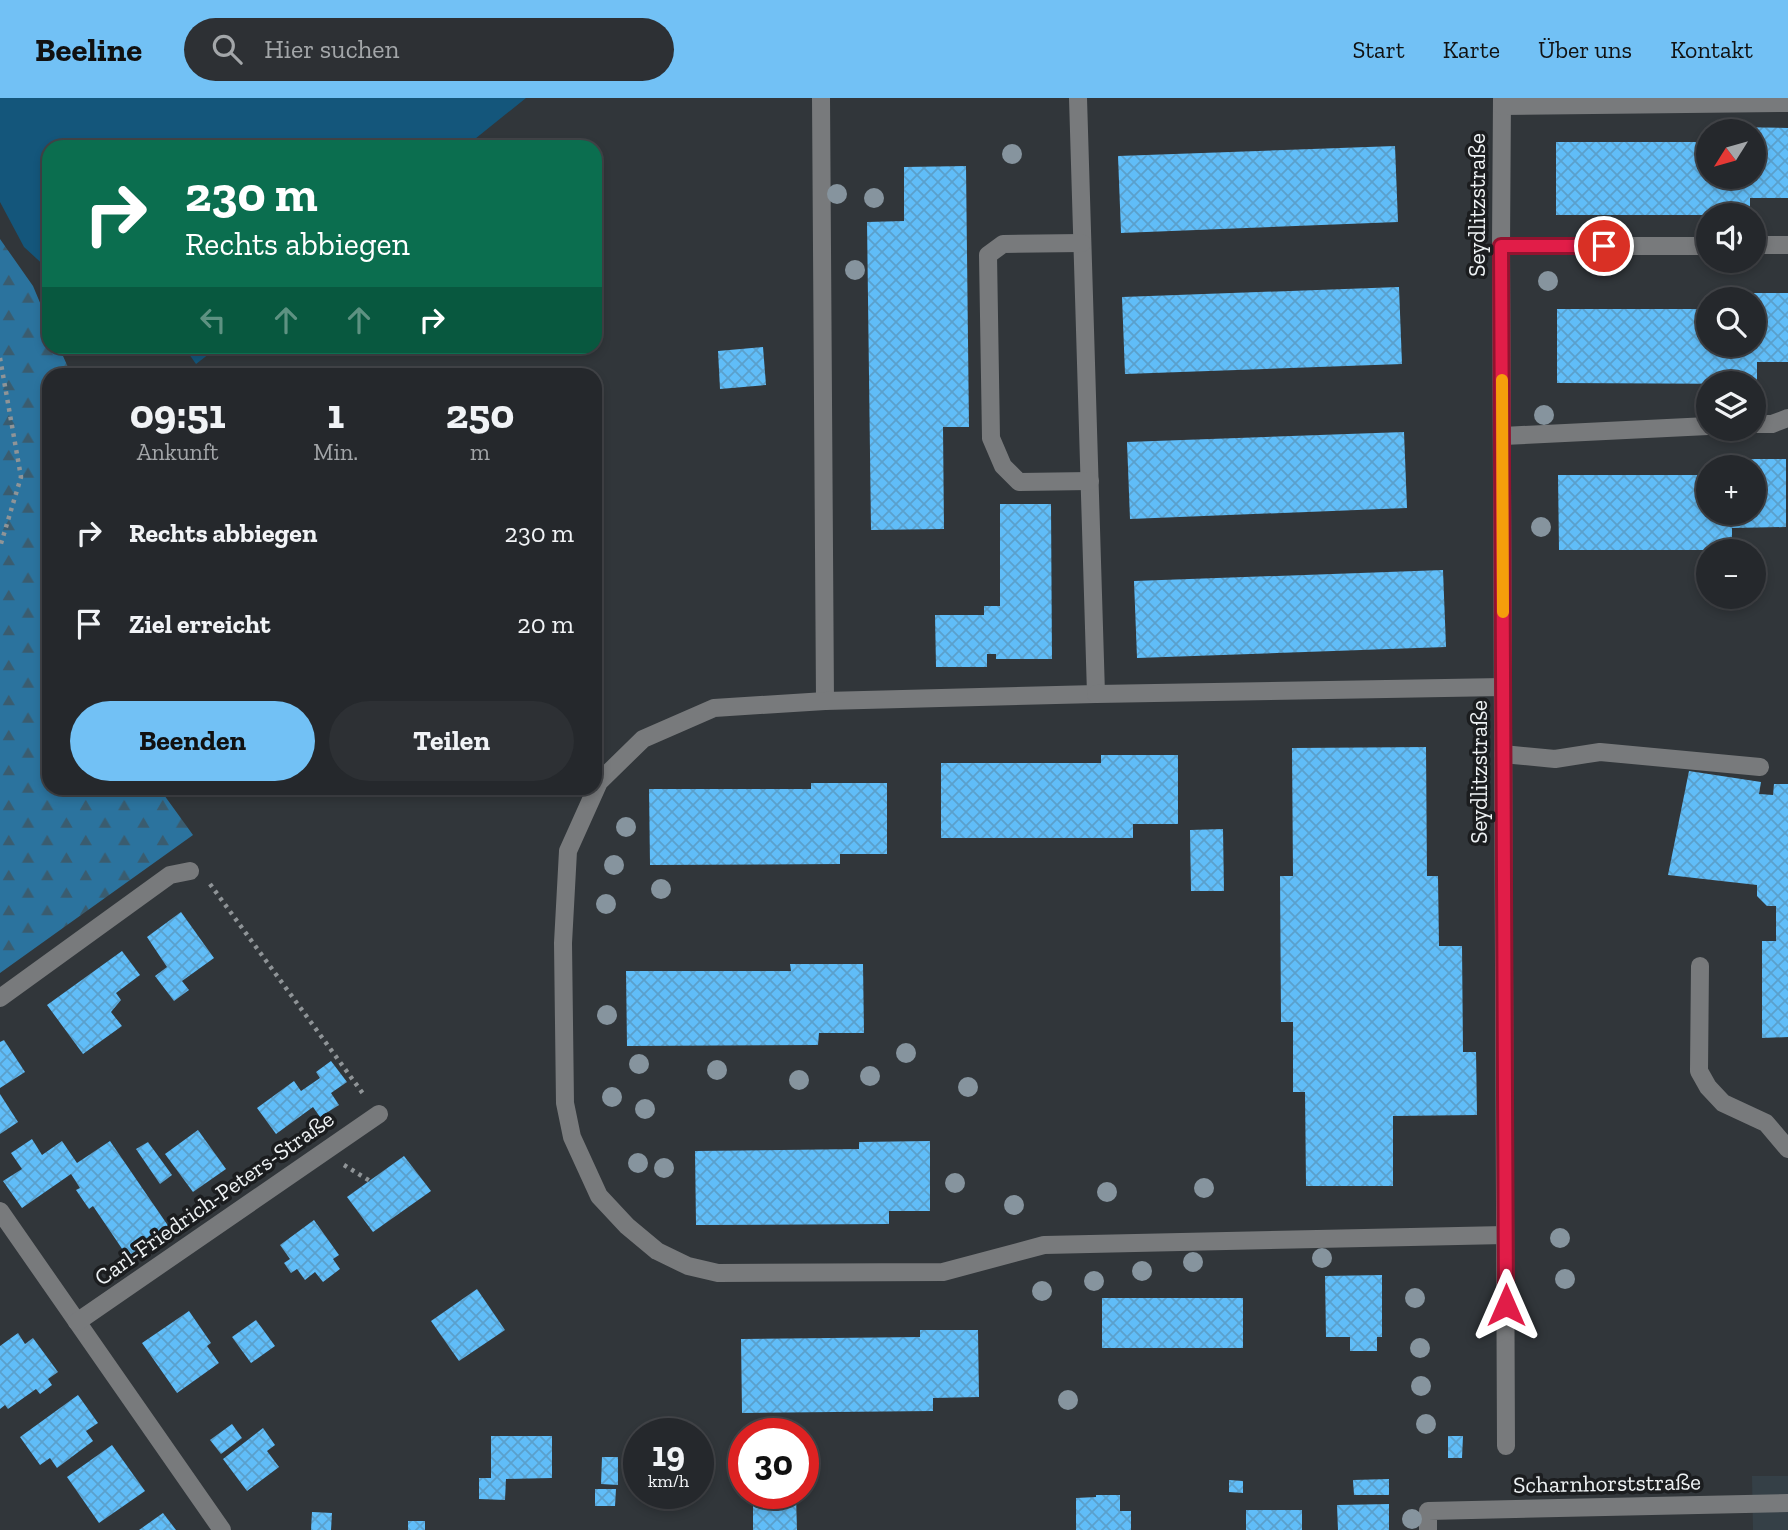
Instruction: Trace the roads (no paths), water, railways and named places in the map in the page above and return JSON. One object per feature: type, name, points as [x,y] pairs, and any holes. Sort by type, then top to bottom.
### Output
[{"type":"street","points":[[821,98],[825,701]]},
{"type":"street","points":[[1078,98],[1096,694]]},
{"type":"street","points":[[1502,102],[1788,103]]},
{"type":"street","name":"Seydlitzstraße","points":[[1502,102],[1506,1446]]},
{"type":"street","points":[[1082,243],[1003,244],[988,255],[991,438],[1003,466],[1018,482],[1090,481]]},
{"type":"street","points":[[1766,246],[1788,245]]},
{"type":"street","points":[[1501,246],[1696,246]]},
{"type":"street","points":[[1766,424],[1788,418]]},
{"type":"street","points":[[1503,436],[1696,427]]},
{"type":"street","points":[[602,779],[643,739],[714,708],[825,701],[1503,687]]},
{"type":"street","points":[[1503,754],[1555,759],[1600,752],[1760,766]]},
{"type":"street","points":[[593,795],[568,851],[563,943],[565,1103],[572,1137],[599,1196],[627,1226],[657,1251],[688,1266],[718,1273],[943,1272],[1044,1245],[1505,1236]]},
{"type":"street","points":[[0,998],[170,875],[190,871]]},
{"type":"street","points":[[1700,965],[1699,1071],[1708,1087],[1723,1103],[1766,1123],[1788,1149]]},
{"type":"street","name":"Carl-Friedrich-Peters-Straße","points":[[77,1322],[379,1114]]},
{"type":"street","points":[[0,1211],[222,1530]]},
{"type":"street","name":"Scharnhorststraße","points":[[1428,1530],[1427,1511],[1788,1503]]}]
